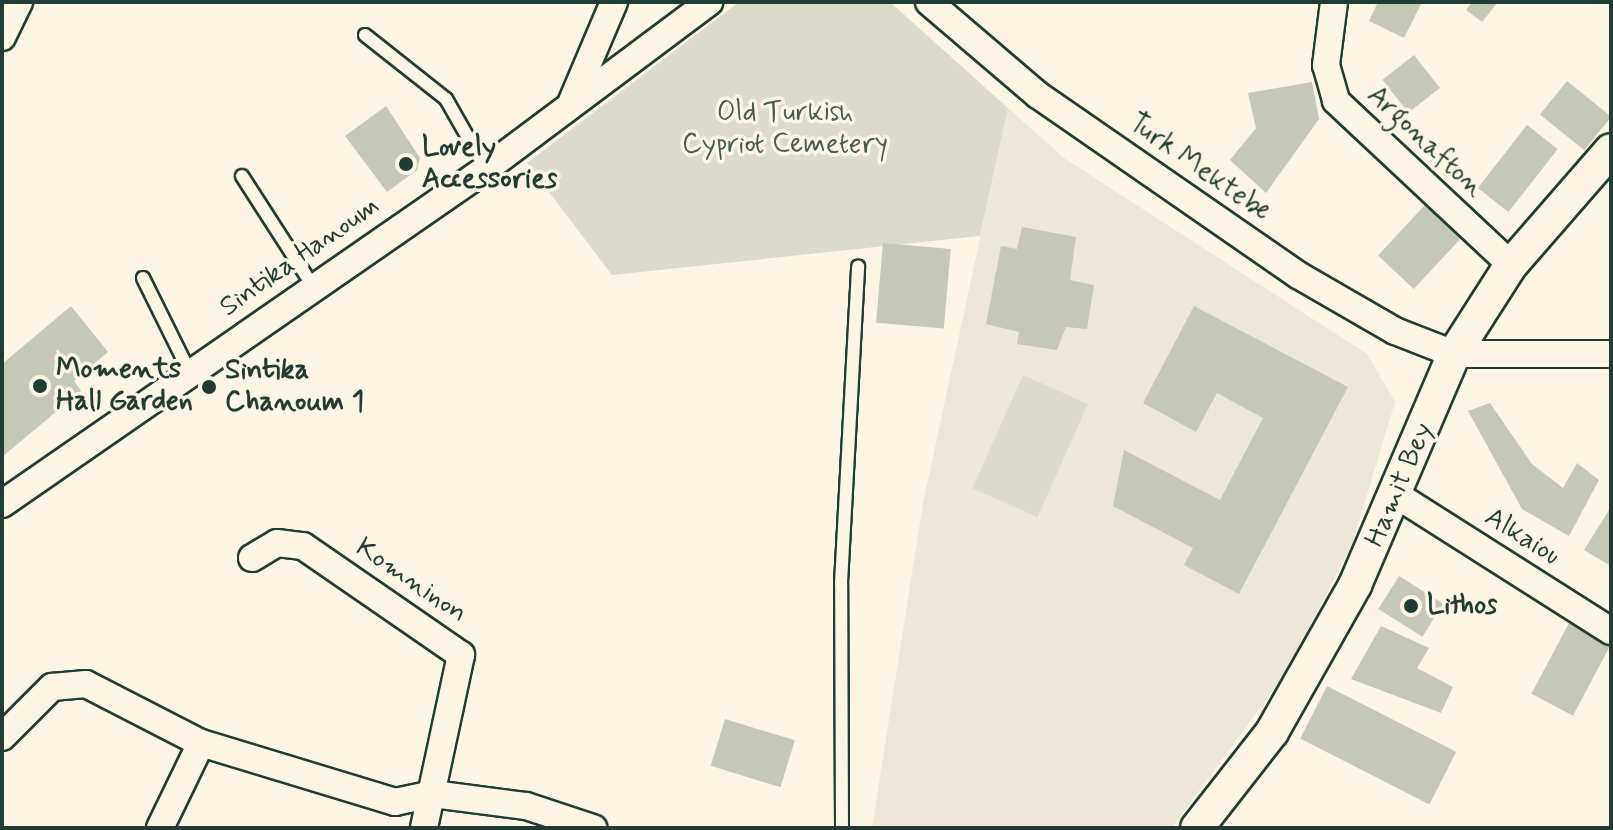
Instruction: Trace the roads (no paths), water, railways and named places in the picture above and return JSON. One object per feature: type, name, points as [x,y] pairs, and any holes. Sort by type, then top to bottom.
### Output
[{"type":"street","points":[[2,37],[19,2]]},
{"type":"street","points":[[571,102],[614,2]]},
{"type":"street","name":"Sintika Hanoum","points":[[2,504],[486,169],[571,102],[709,2]]},
{"type":"street","name":"Turk Mektebe","points":[[929,2],[1038,95],[1298,275],[1395,331],[1454,354]]},
{"type":"street","name":"Argonafton","points":[[1334,2],[1326,65],[1336,101],[1511,265]]},
{"type":"street","name":"Hamit Bey","points":[[1197,828],[1272,732],[1398,496],[1454,354],[1511,265],[1611,150]]},
{"type":"street","points":[[1454,354],[1611,354]]},
{"type":"street","name":"Alkaiou","points":[[1398,496],[1611,631]]},
{"type":"street","name":"Komninon","points":[[252,558],[277,543],[303,546],[461,655],[424,828]]},
{"type":"street","points":[[2,737],[30,702],[68,682],[128,703],[201,743],[395,802],[433,794],[526,806],[593,828]]},
{"type":"street","points":[[160,828],[201,743]]},
{"type":"lane","points":[[365,35],[446,99],[486,169]]},
{"type":"lane","points":[[242,176],[313,286]]},
{"type":"lane","points":[[842,828],[841,583],[858,266]]},
{"type":"lane","points":[[143,278],[190,373]]},
{"type":"place","name":"Lovely Accessories","points":[[406,164]]},
{"type":"place","name":"Moments Hall Garden","points":[[40,386]]},
{"type":"place","name":"Sintika Chanoum 1","points":[[209,387]]},
{"type":"place","name":"Lithos","points":[[1411,606]]},
{"type":"park label","name":"Old Turkish Cypriot Cemetery","points":[[785,129]]}]
